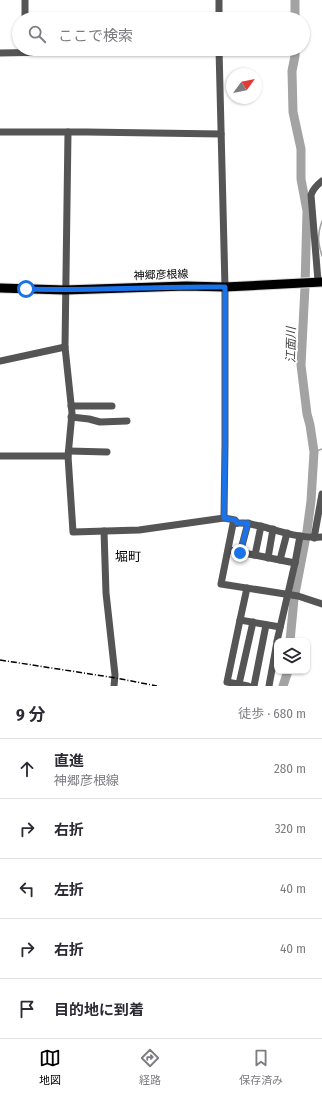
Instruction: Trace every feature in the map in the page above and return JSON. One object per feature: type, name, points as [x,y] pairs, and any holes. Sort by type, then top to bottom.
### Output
[{"type":"main road","name":"神郷彦根線","points":[[0,288],[65,290],[186,286],[225,287],[320,281]]},
{"type":"street","points":[[25,0],[25,12]]},
{"type":"street","points":[[218,0],[219,12]]},
{"type":"street","points":[[0,53],[12,52]]},
{"type":"street","points":[[219,56],[225,287],[224,518]]},
{"type":"street","points":[[0,132],[221,134]]},
{"type":"street","points":[[68,132],[65,347],[71,406],[69,454],[73,532],[138,530],[224,518],[235,520],[237,523]]},
{"type":"street","points":[[320,281],[311,195],[312,191],[322,181]]},
{"type":"street","points":[[0,361],[65,347]]},
{"type":"street","points":[[71,406],[112,406]]},
{"type":"street","points":[[71,417],[100,422],[127,421]]},
{"type":"street","points":[[0,456],[106,452]]},
{"type":"street","points":[[278,638],[280,627],[292,595],[295,563],[322,494]]},
{"type":"street","points":[[322,537],[306,537],[248,523],[233,524],[221,584],[292,595],[322,604]]},
{"type":"street","points":[[240,553],[248,523]]},
{"type":"street","points":[[255,555],[261,526]]},
{"type":"street","points":[[268,558],[273,529]]},
{"type":"street","points":[[104,531],[106,593],[115,675],[114,686]]},
{"type":"street","points":[[280,560],[287,533]]},
{"type":"street","points":[[229,550],[295,563]]},
{"type":"street","points":[[247,588],[227,682],[248,686]]},
{"type":"street","points":[[240,620],[280,627]]},
{"type":"street","points":[[240,684],[253,622]]},
{"type":"street","points":[[254,686],[266,625]]},
{"type":"street","points":[[269,686],[274,658]]},
{"type":"waterway","name":"江面川","points":[[295,0],[295,12]]},
{"type":"waterway","name":"江面川","points":[[290,638],[294,599],[311,501],[314,452],[307,414],[301,365],[307,211],[301,179],[301,149],[293,112],[292,71],[295,56]]},
{"type":"waterway","points":[[322,221],[319,231],[322,256]]},
{"type":"waterway","points":[[314,452],[322,449]]},
{"type":"waterway","name":"江面川","points":[[283,686],[287,674]]},
{"type":"railway","points":[[0,660],[157,686]]},
{"type":"district","name":"堀町","points":[[128,556]]},
{"type":"route","points":[[26,289],[65,290],[186,286],[225,287],[224,518],[235,520],[237,523],[248,523],[240,553]]}]
